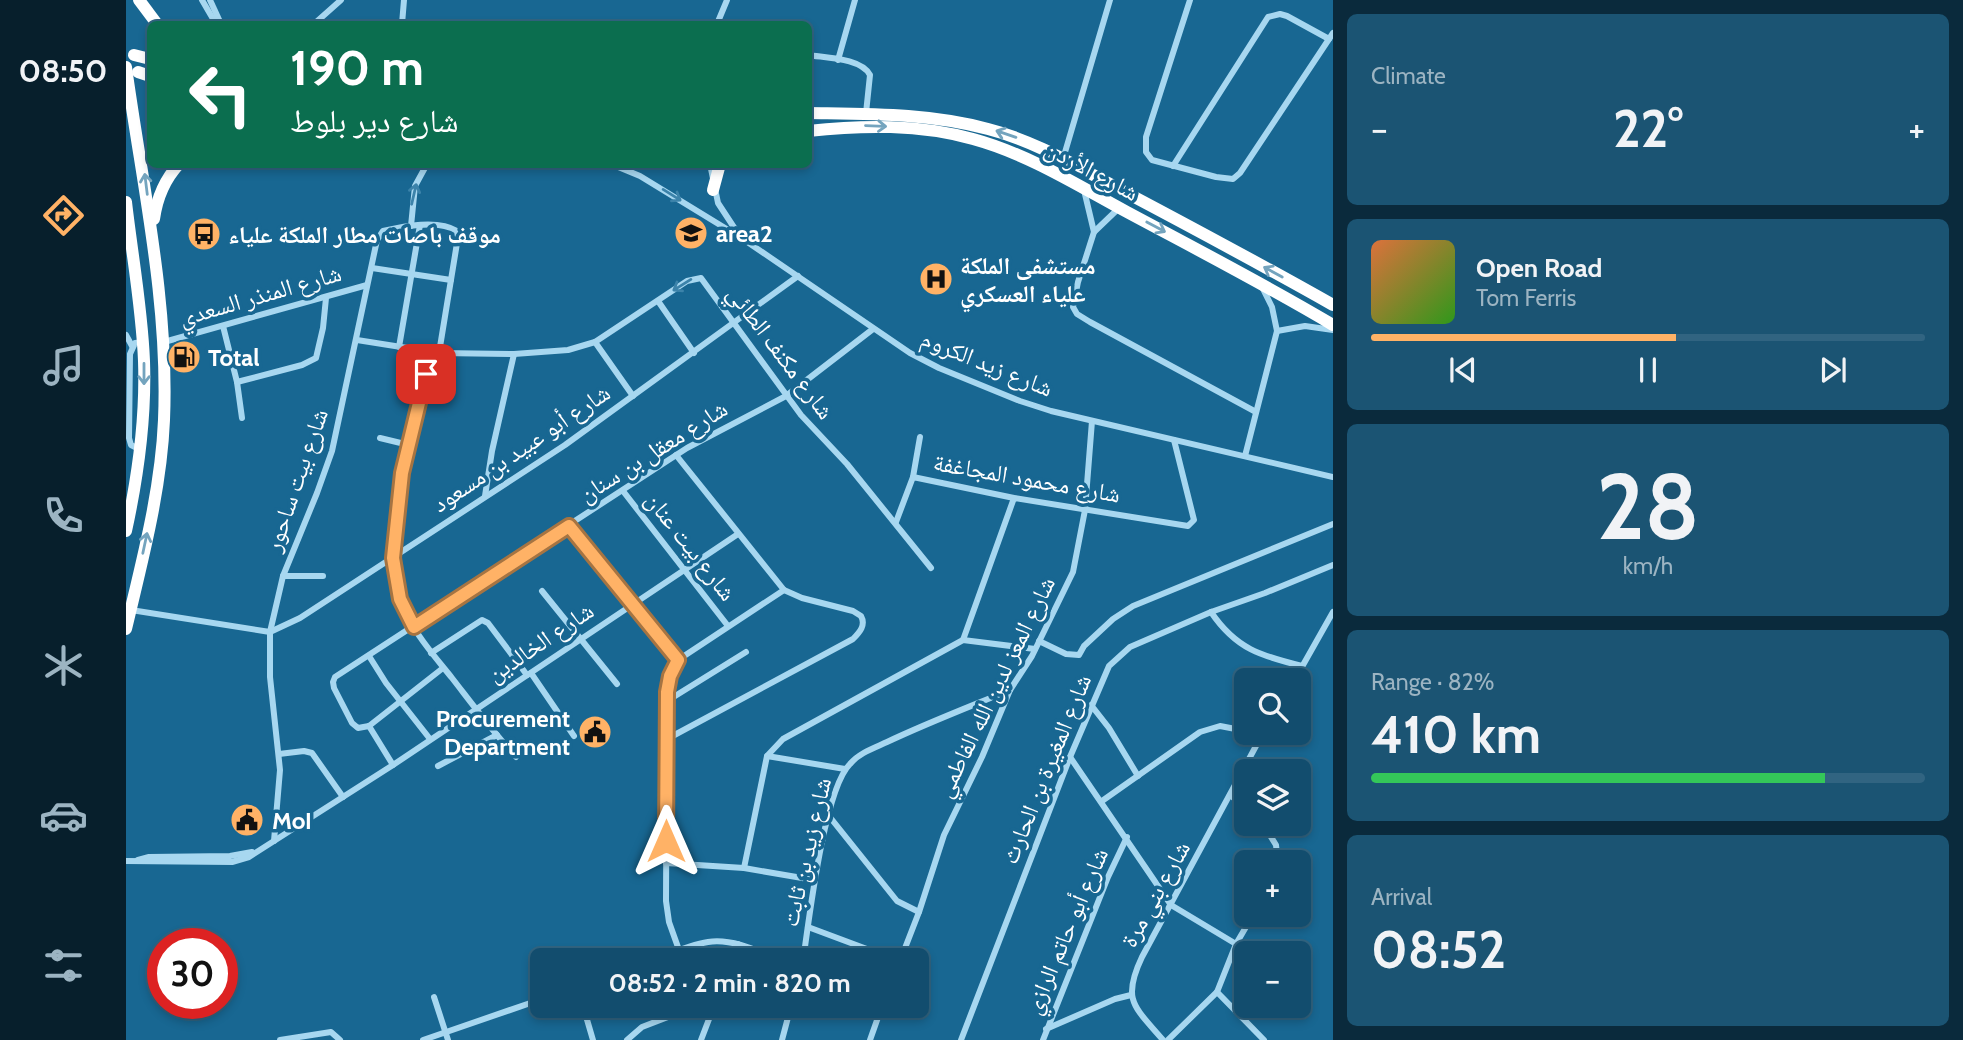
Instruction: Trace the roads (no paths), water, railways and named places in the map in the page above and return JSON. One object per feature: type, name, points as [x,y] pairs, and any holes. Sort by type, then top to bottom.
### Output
[{"type":"highway","points":[[139,0],[155,21]]},
{"type":"highway","points":[[134,55],[147,58]]},
{"type":"highway","points":[[126,629],[156,496],[165,404],[153,247],[145,176],[133,108],[138,72]]},
{"type":"highway","points":[[133,108],[141,134],[147,141]]},
{"type":"highway","name":"شارع الأردن","points":[[812,113],[866,113],[936,118],[989,129],[1031,143],[1333,305]]},
{"type":"highway","name":"شارع الأردن","points":[[812,131],[873,126],[952,134],[1015,154],[1259,282],[1333,328]]},
{"type":"highway","points":[[153,247],[154,216],[158,201],[175,168]]},
{"type":"highway","points":[[713,190],[719,168]]},
{"type":"highway","points":[[126,202],[144,395],[139,449],[126,531]]},
{"type":"highway","points":[[126,238],[132,255]]},
{"type":"street","points":[[202,0],[217,21]]},
{"type":"street","points":[[210,0],[218,21]]},
{"type":"street","points":[[317,21],[341,0]]},
{"type":"street","points":[[402,21],[404,0]]},
{"type":"street","points":[[718,21],[727,0]]},
{"type":"street","points":[[838,60],[855,0]]},
{"type":"street","points":[[1063,159],[1110,0]]},
{"type":"street","points":[[1173,166],[1268,17],[1280,14],[1287,16],[1331,36],[1236,177],[1226,179],[1173,166],[1147,156],[1146,137],[1190,0]]},
{"type":"street","points":[[812,56],[862,66],[868,70],[870,75],[866,113]]},
{"type":"street","points":[[425,168],[415,186],[411,226],[447,226],[457,231],[458,237],[439,353]]},
{"type":"street","name":"شارع زيد الكروم","points":[[620,168],[639,176],[743,239],[873,329],[939,368],[1020,401],[1092,421],[1333,477]]},
{"type":"street","name":"شارع زيد الكروم","points":[[710,168],[713,190],[724,216],[743,239]]},
{"type":"street","points":[[1084,188],[1094,232]]},
{"type":"street","points":[[1119,208],[1094,232],[1076,289],[1073,307],[1077,314],[1256,412]]},
{"type":"street","points":[[399,347],[420,225]]},
{"type":"street","name":"شارع بيت ساحور","points":[[274,841],[279,754],[270,677],[270,632],[283,576],[332,450],[379,236],[386,230],[411,226]]},
{"type":"street","points":[[372,268],[451,280]]},
{"type":"street","name":"شارع أبو عبيد بن مسعود","points":[[270,632],[310,613],[565,446],[798,276]]},
{"type":"street","name":"شارع مكنف الطائي","points":[[357,340],[439,353],[514,354],[568,350],[595,342],[691,279],[701,278],[786,396],[896,522],[931,568]]},
{"type":"street","points":[[1245,456],[1278,331],[1272,307],[1259,282]]},
{"type":"street","name":"شارع المنذر السعدي","points":[[162,342],[367,285]]},
{"type":"street","points":[[237,382],[302,365],[316,358],[326,298]]},
{"type":"street","points":[[658,301],[694,353]]},
{"type":"street","points":[[223,326],[237,382],[242,418]]},
{"type":"street","points":[[1278,331],[1306,326],[1333,328]]},
{"type":"street","name":"شارع معقل بن سنان","points":[[393,765],[369,726],[354,726],[333,682],[338,675],[676,455],[710,434],[786,396],[873,329]]},
{"type":"street","points":[[126,335],[138,344],[130,354],[128,439],[131,445],[139,449]]},
{"type":"street","points":[[595,342],[633,396]]},
{"type":"street","points":[[430,352],[400,493],[393,558],[400,599],[431,653],[516,757]]},
{"type":"street","points":[[485,496],[492,451],[514,354]]},
{"type":"street","name":"شارع المعز لدين الله الفاطمي","points":[[905,948],[944,835],[982,757],[1010,690],[1035,649],[1073,572],[1085,510],[1092,421]]},
{"type":"street","points":[[913,477],[920,437]]},
{"type":"street","points":[[380,438],[409,445]]},
{"type":"street","name":"شارع محمود المجاغفة","points":[[896,522],[913,477],[1014,498],[1188,526],[1194,520],[1174,440]]},
{"type":"street","points":[[667,739],[853,639],[861,630],[863,619],[858,613],[802,598],[784,590],[676,455]]},
{"type":"street","name":"شارع بيت عنان","points":[[623,491],[727,626]]},
{"type":"street","points":[[963,640],[1014,498]]},
{"type":"street","points":[[1039,641],[1066,654],[1079,655],[1084,646],[1129,607],[1333,524]]},
{"type":"street","points":[[569,526],[678,660]]},
{"type":"street","name":"شارع الخالدين","points":[[126,861],[149,857],[234,856],[257,850],[274,841],[393,765],[738,534]]},
{"type":"street","name":"شارع المغيرة بن الحارث","points":[[961,1040],[1070,757],[1109,666],[1130,647],[1211,612],[1333,565]]},
{"type":"street","points":[[283,576],[323,576]]},
{"type":"street","points":[[678,948],[667,912],[667,701],[670,676],[678,660],[784,590]]},
{"type":"street","points":[[542,592],[617,684]]},
{"type":"street","points":[[131,610],[270,632]]},
{"type":"street","points":[[1211,612],[1223,629],[1244,647],[1302,666],[1333,612]]},
{"type":"street","points":[[431,653],[482,620],[488,623],[529,674],[573,736]]},
{"type":"street","points":[[744,869],[767,756],[783,739],[963,640],[1035,649]]},
{"type":"street","points":[[667,701],[746,652]]},
{"type":"street","points":[[369,656],[430,739]]},
{"type":"street","points":[[369,726],[443,668]]},
{"type":"street","name":"شارع زيد بن ثابت","points":[[805,948],[814,880],[829,816],[845,769],[858,756],[901,735],[1010,690]]},
{"type":"street","points":[[1091,705],[1109,728],[1138,776]]},
{"type":"street","points":[[1102,802],[1209,728],[1220,726],[1234,729]]},
{"type":"street","points":[[438,766],[496,735]]},
{"type":"street","name":"شارع بني مرة","points":[[1131,995],[1135,972],[1255,745]]},
{"type":"street","points":[[279,754],[304,751],[312,753],[343,797]]},
{"type":"street","points":[[767,756],[845,769]]},
{"type":"street","points":[[1070,757],[1171,905],[1234,943]]},
{"type":"street","points":[[1230,795],[1234,798]]},
{"type":"street","points":[[829,816],[897,901],[919,912]]},
{"type":"street","name":"شارع أبو حاتم الرازي","points":[[1042,1040],[1127,837]]},
{"type":"street","points":[[666,863],[744,869],[814,880]]},
{"type":"street","points":[[808,927],[865,948]]},
{"type":"street","points":[[686,948],[709,942],[738,944],[748,948]]},
{"type":"street","points":[[736,948],[738,944]]},
{"type":"street","points":[[1046,1029],[1131,995],[1134,1004],[1165,1040],[1217,992],[1234,949]]},
{"type":"street","points":[[1217,992],[1264,1040]]},
{"type":"street","points":[[434,997],[447,1036]]},
{"type":"street","points":[[424,1040],[447,1036],[530,1004]]},
{"type":"street","points":[[587,1018],[593,1040]]},
{"type":"street","points":[[627,1040],[642,1027],[665,1018]]},
{"type":"street","points":[[701,1040],[709,1018]]},
{"type":"street","points":[[782,1040],[788,1018]]},
{"type":"street","points":[[870,1040],[878,1018]]},
{"type":"street","points":[[280,1040],[327,1032],[339,1038]]},
{"type":"street","points":[[1151,1040],[1158,1033]]},
{"type":"place","name":"area2","points":[[691,233]]},
{"type":"place","name":"موقف باصات مطار الملكة علياء","points":[[204,234]]},
{"type":"place","name":"مستشفى الملكة علياء العسكري","points":[[936,279]]},
{"type":"place","name":"Total","points":[[184,357]]},
{"type":"place","name":"Procurement Department","points":[[595,732]]},
{"type":"place","name":"MoI","points":[[247,820]]}]
